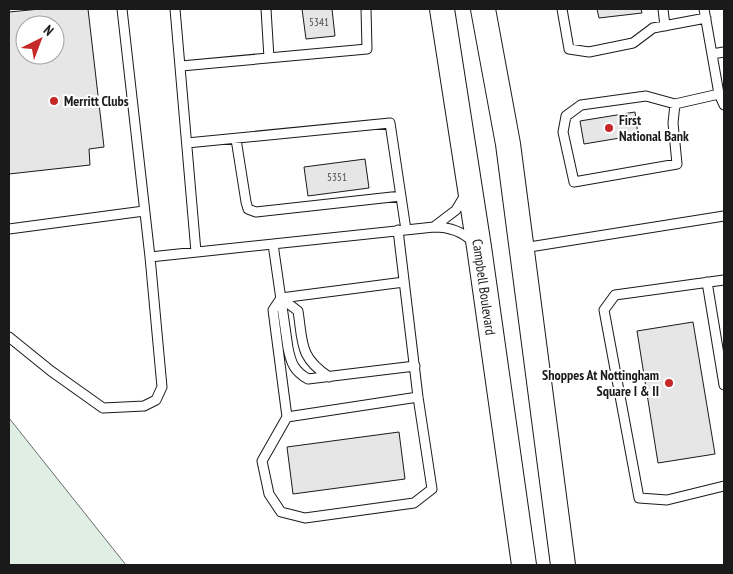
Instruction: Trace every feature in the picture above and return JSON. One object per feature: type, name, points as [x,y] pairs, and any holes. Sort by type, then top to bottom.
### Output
[{"type":"main road","name":"Campbell Boulevard","points":[[442,9],[479,247],[524,565]]},
{"type":"main road","points":[[483,9],[508,144],[523,248],[563,565]]},
{"type":"main road","points":[[553,493],[572,547],[581,565]]},
{"type":"lane","points":[[9,337],[51,371],[102,408],[144,406],[156,400],[162,387],[150,257],[122,9]]},
{"type":"lane","points":[[176,9],[196,252]]},
{"type":"lane","points":[[266,9],[268,58]]},
{"type":"lane","points":[[181,66],[367,49],[366,9]]},
{"type":"lane","points":[[562,9],[569,49],[589,52],[633,43],[653,28],[705,14],[719,94],[724,105]]},
{"type":"lane","points":[[663,9],[665,26]]},
{"type":"lane","points":[[712,54],[724,52]]},
{"type":"lane","points":[[675,104],[673,123],[677,164],[574,182],[563,132],[566,116],[581,105],[646,96],[675,104],[719,94]]},
{"type":"lane","points":[[187,143],[390,123],[401,196],[404,282],[418,397],[432,489],[414,503],[305,518],[281,512],[269,494],[262,461],[287,417],[274,310],[281,298]]},
{"type":"lane","points":[[236,139],[246,202],[248,209],[256,212],[401,196]]},
{"type":"lane","points":[[434,226],[456,210],[470,186]]},
{"type":"lane","points":[[9,229],[144,211]]},
{"type":"lane","points":[[523,248],[724,216]]},
{"type":"lane","points":[[150,257],[434,226],[446,227],[462,232],[479,247]]},
{"type":"lane","points":[[273,244],[291,363],[299,374],[308,379],[415,366]]},
{"type":"lane","points":[[724,280],[615,295],[604,310],[639,498],[667,500],[724,486]]},
{"type":"lane","points":[[281,298],[404,282]]},
{"type":"lane","points":[[707,282],[724,385]]},
{"type":"lane","points":[[281,298],[298,311],[304,350],[309,361],[329,376]]},
{"type":"lane","points":[[287,417],[418,397]]},
{"type":"green space","points":[[9,418],[126,565],[9,565]]},
{"type":"building","name":"Merritt Clubs","points":[[40,9],[88,9],[104,147],[89,149],[90,165],[9,174],[9,12]]},
{"type":"building","points":[[302,9],[332,9],[335,36],[306,39]]},
{"type":"building","points":[[597,9],[641,9],[642,13],[599,18]]},
{"type":"building","name":"First National Bank","points":[[635,112],[638,135],[584,144],[580,121]]},
{"type":"building","points":[[365,159],[369,188],[308,196],[304,167]]},
{"type":"building","points":[[693,322],[715,454],[658,463],[637,331]]},
{"type":"building","points":[[399,432],[405,479],[293,494],[287,447]]},
{"type":"place","name":"Merritt Clubs","points":[[54,101]]},
{"type":"place","name":"First National Bank","points":[[609,128]]},
{"type":"place","name":"Shoppes At Nottingham Square I & II","points":[[669,383]]}]
